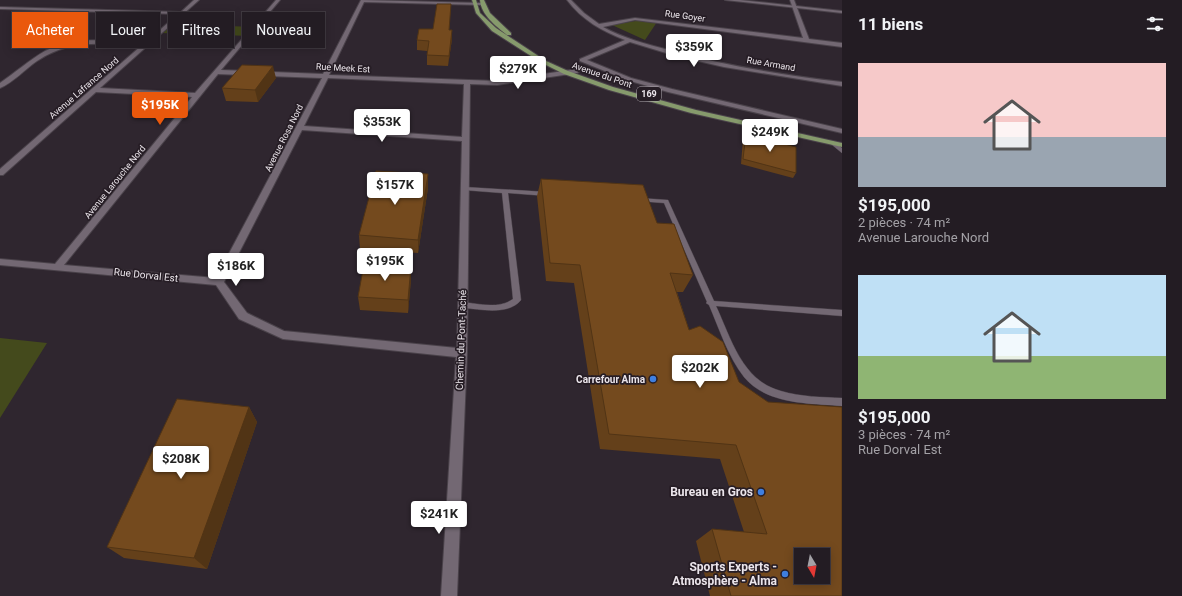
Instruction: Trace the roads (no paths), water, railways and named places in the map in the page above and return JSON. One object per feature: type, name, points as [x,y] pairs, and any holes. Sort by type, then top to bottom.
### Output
[{"type":"main road","name":"Avenue du Pont","points":[[474,2],[482,17],[494,30],[554,68],[566,73],[676,108],[842,145]]},
{"type":"main road","name":"Avenue du Pont","points":[[482,2],[487,13],[505,31],[537,52],[577,71],[682,104],[842,140]]},
{"type":"street","name":"Avenue Lafrance Nord","points":[[183,12],[197,0]]},
{"type":"street","name":"Avenue Larouche Nord","points":[[58,266],[197,95],[250,36],[278,0]]},
{"type":"street","points":[[363,0],[482,2]]},
{"type":"street","name":"Avenue Rosa Nord","points":[[219,282],[300,128],[363,0]]},
{"type":"street","name":"Rue Armand","points":[[569,0],[577,9],[598,26],[629,40],[696,59],[772,75],[842,84]]},
{"type":"street","points":[[727,0],[842,12]]},
{"type":"street","points":[[792,0],[807,41]]},
{"type":"street","points":[[0,8],[168,13]]},
{"type":"street","name":"Rue Goyer","points":[[598,26],[635,19],[842,45]]},
{"type":"street","name":"Avenue Lafrance Nord","points":[[160,33],[168,26]]},
{"type":"street","points":[[629,40],[582,60],[629,79],[670,91],[842,131]]},
{"type":"street","points":[[0,86],[48,52],[62,46],[82,43],[96,43]]},
{"type":"street","name":"Avenue Lafrance Nord","points":[[0,173],[144,48]]},
{"type":"street","name":"Rue Meek Est","points":[[217,72],[497,83],[577,71]]},
{"type":"street","name":"Chemin du Pont-Taché","points":[[449,596],[462,353],[467,83]]},
{"type":"street","points":[[95,90],[197,95]]},
{"type":"street","points":[[300,128],[466,139]]},
{"type":"street","name":"Rue Dorval Est","points":[[0,262],[58,266],[219,282]]},
{"type":"street","points":[[219,282],[243,316],[283,336],[462,353]]},
{"type":"lane","points":[[833,143],[842,151]]},
{"type":"lane","points":[[465,189],[551,194]]},
{"type":"lane","points":[[463,305],[500,307],[511,305],[517,300],[506,192]]},
{"type":"lane","points":[[636,200],[666,201],[736,358],[749,376],[761,386],[772,392],[790,398],[842,402]]},
{"type":"lane","points":[[710,302],[842,312]]},
{"type":"place","name":"Carrefour Alma","points":[[653,379]]},
{"type":"place","name":"Bureau en Gros","points":[[761,492]]},
{"type":"place","name":"Sports Experts - Atmosphère - Alma","points":[[785,574]]}]
